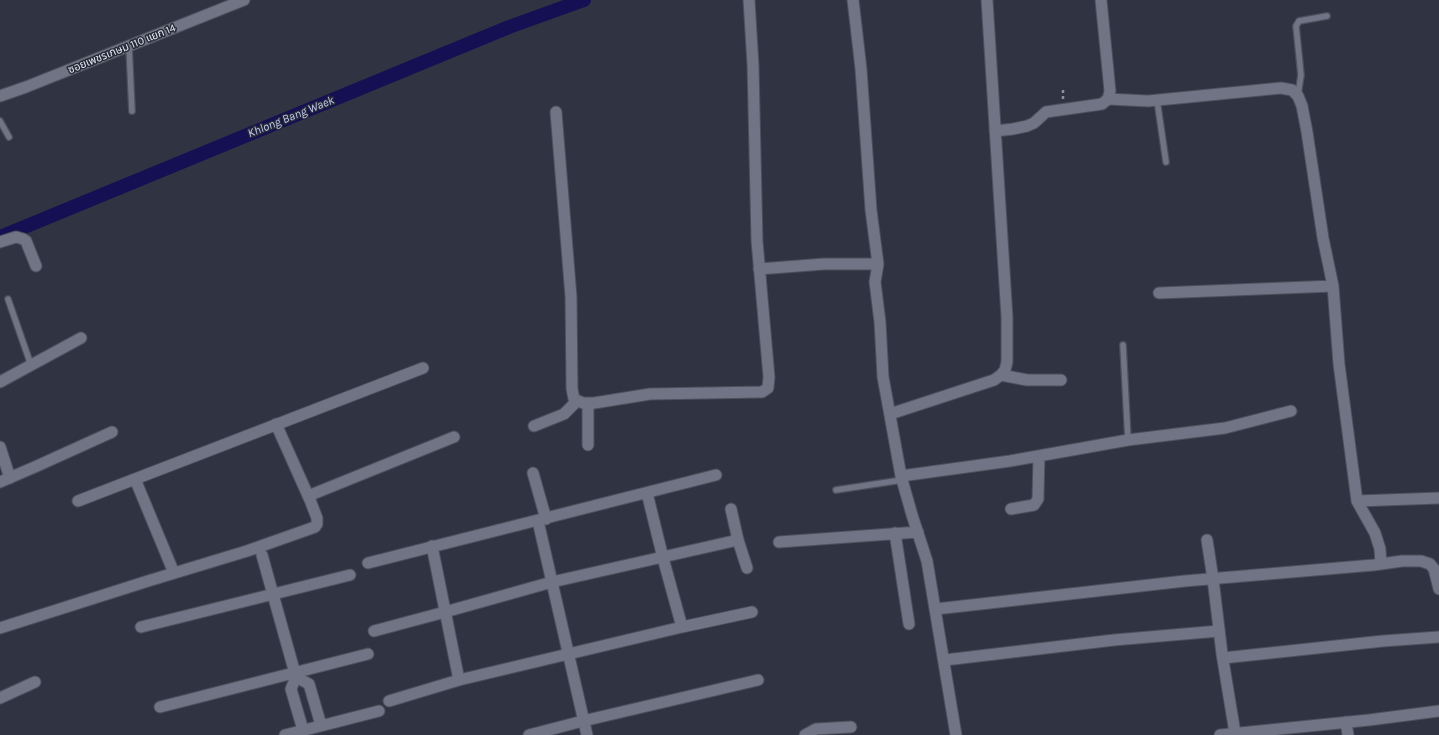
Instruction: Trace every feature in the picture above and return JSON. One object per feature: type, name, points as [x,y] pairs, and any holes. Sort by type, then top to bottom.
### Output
[{"type":"street","name":"ซอยเพชรเกษม 110 แยก 14","points":[[0,96],[244,0]]},
{"type":"street","points":[[556,112],[571,298],[572,388],[574,399],[583,404],[650,394],[762,392],[768,388],[769,377],[756,218],[753,65],[749,0]]},
{"type":"street","points":[[853,0],[861,69],[871,210],[878,264],[875,282],[880,322],[883,377],[901,478],[927,561],[945,660],[956,735]]},
{"type":"street","points":[[890,414],[994,380],[1001,375],[1007,362],[1007,317],[987,0]]},
{"type":"street","points":[[995,131],[1013,130],[1027,126],[1034,123],[1046,112],[1102,104],[1108,99],[1110,91],[1101,0]]},
{"type":"street","points":[[1108,99],[1148,101],[1281,88],[1292,90],[1298,96],[1302,106],[1307,132],[1323,238],[1333,286],[1339,364],[1358,501],[1375,533],[1380,549],[1382,564]]},
{"type":"street","points":[[0,242],[16,237],[23,239],[26,242],[36,266]]},
{"type":"street","points":[[759,269],[824,264],[878,264]]},
{"type":"street","points":[[1159,293],[1333,286]]},
{"type":"street","points":[[0,382],[81,338]]},
{"type":"street","points":[[78,501],[423,368]]},
{"type":"street","points":[[1001,375],[1027,380],[1061,380]]},
{"type":"street","points":[[534,426],[564,414],[577,401]]},
{"type":"street","points":[[588,403],[588,444]]},
{"type":"street","points":[[901,478],[1128,440],[1225,428],[1291,410]]},
{"type":"street","points":[[0,628],[255,548],[315,527],[317,524],[317,518],[276,424]]},
{"type":"street","points":[[0,447],[5,480],[112,432]]},
{"type":"street","points":[[308,496],[454,437]]},
{"type":"street","points":[[1011,509],[1034,505],[1038,499],[1039,456]]},
{"type":"street","points":[[533,473],[552,582],[587,735]]},
{"type":"street","points":[[368,563],[716,475]]},
{"type":"street","points":[[135,479],[174,573]]},
{"type":"street","points":[[647,493],[682,627]]},
{"type":"street","points":[[1358,501],[1439,498]]},
{"type":"street","points":[[731,510],[738,540],[747,568]]},
{"type":"street","points":[[779,542],[918,532]]},
{"type":"street","points":[[895,533],[909,624]]},
{"type":"street","points":[[374,631],[552,582],[738,540]]},
{"type":"street","points":[[1207,540],[1235,733]]},
{"type":"street","points":[[432,546],[459,680]]},
{"type":"street","points":[[262,555],[296,675],[291,689],[303,730]]},
{"type":"street","points":[[936,609],[1038,596],[1402,561],[1421,561],[1430,564],[1437,571],[1439,590]]},
{"type":"street","points":[[141,627],[350,575]]},
{"type":"street","points":[[389,701],[459,680],[682,627],[752,612]]},
{"type":"street","points":[[945,660],[1114,640],[1219,631]]},
{"type":"street","points":[[1223,658],[1382,641],[1439,637]]},
{"type":"street","points":[[160,707],[296,675],[368,654]]},
{"type":"street","points":[[296,675],[308,684],[321,725]]},
{"type":"street","points":[[528,735],[758,680]]},
{"type":"street","points":[[0,698],[35,682]]},
{"type":"street","points":[[285,735],[379,711]]},
{"type":"street","points":[[1220,735],[1252,733],[1439,711]]},
{"type":"street","points":[[1346,722],[1348,735]]},
{"type":"street","points":[[805,735],[816,729],[851,728]]},
{"type":"lane","points":[[1298,96],[1301,75],[1296,26],[1299,21],[1326,16]]},
{"type":"lane","points":[[130,46],[132,111]]},
{"type":"lane","points":[[1157,100],[1166,162]]},
{"type":"lane","points":[[0,121],[9,136]]},
{"type":"lane","points":[[8,299],[31,365]]},
{"type":"lane","points":[[1123,345],[1128,440]]},
{"type":"lane","points":[[836,490],[901,478]]},
{"type":"waterway","name":"Khlong Bang Waek","points":[[0,237],[509,27],[584,0]]}]
